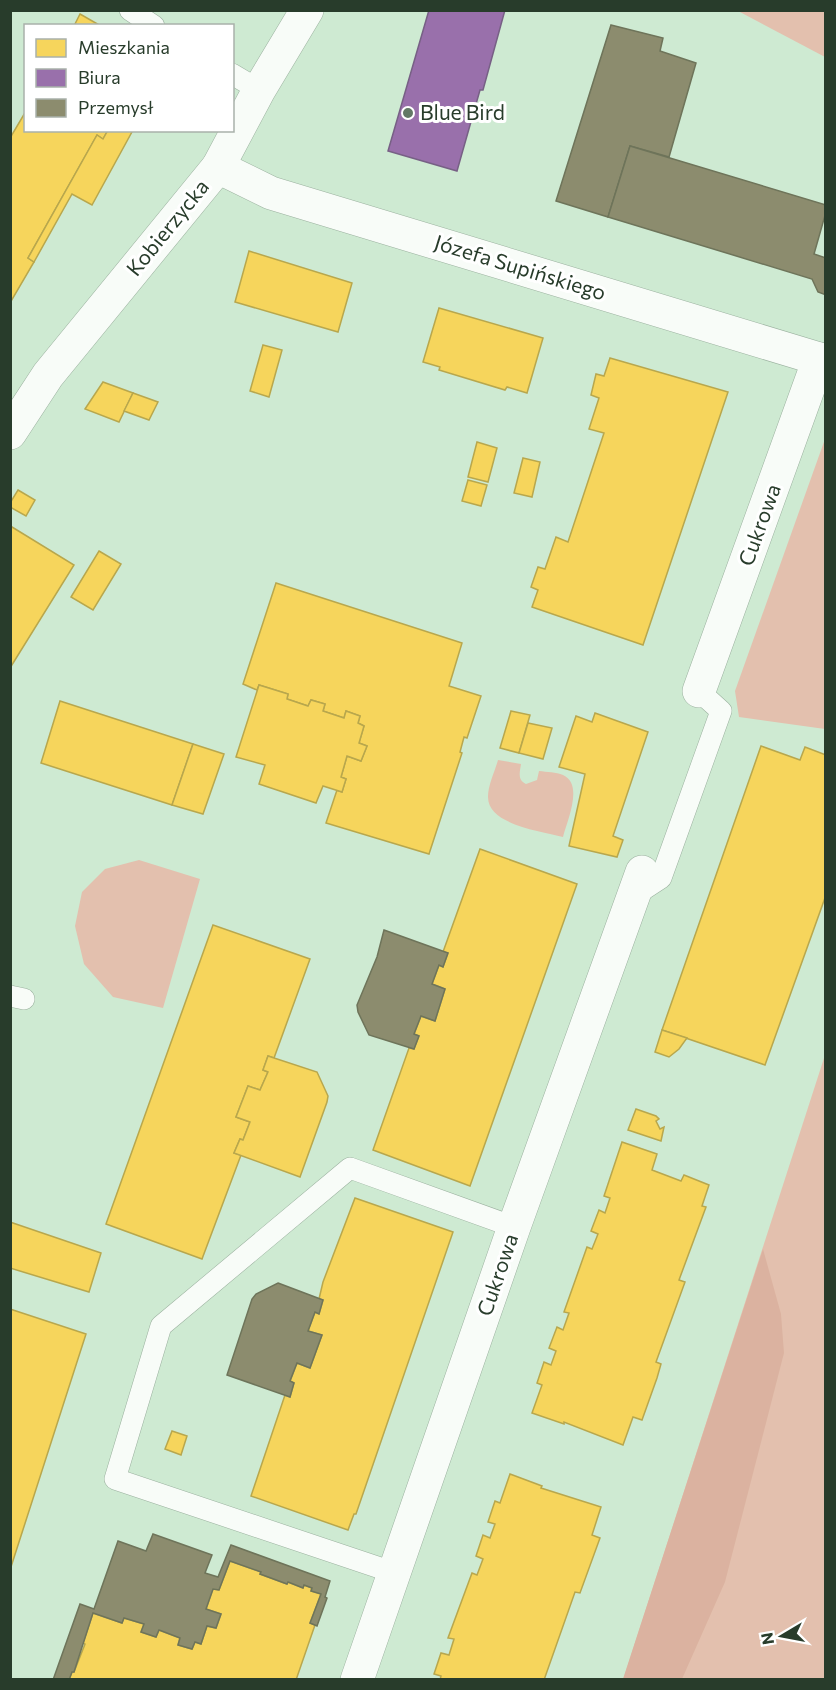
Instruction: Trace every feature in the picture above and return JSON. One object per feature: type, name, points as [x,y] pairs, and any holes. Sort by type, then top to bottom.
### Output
[{"type":"street","name":"Kobierzycka","points":[[234,118],[246,82],[307,10]]},
{"type":"street","name":"Kobierzycka","points":[[10,434],[48,375],[218,167],[230,132]]},
{"type":"street","name":"Józefa Supińskiego","points":[[218,167],[271,193],[822,360]]},
{"type":"street","name":"Cukrowa","points":[[699,691],[822,360]]},
{"type":"street","name":"Cukrowa","points":[[357,1680],[514,1227],[639,884]]},
{"type":"lane","points":[[130,10],[151,24]]},
{"type":"lane","points":[[639,884],[661,878],[721,711],[699,691]]},
{"type":"lane","points":[[395,1573],[115,1479],[161,1326],[350,1168],[514,1227]]},
{"type":"shaded area","points":[[738,11],[825,11],[825,57]]},
{"type":"shaded area","points":[[825,439],[825,729],[739,717],[735,691]]},
{"type":"shaded area","points":[[498,760],[521,764],[520,778],[526,784],[537,780],[539,771],[560,774],[569,780],[573,794],[563,837],[517,825],[497,814],[490,807],[488,792]]},
{"type":"shaded area","points":[[139,860],[200,879],[163,1008],[113,997],[84,964],[75,926],[82,892],[105,869]]},
{"type":"shaded area","points":[[825,1055],[825,1679],[623,1680]]},
{"type":"shaded area","points":[[763,1249],[781,1314],[784,1353],[725,1582],[682,1679],[623,1679]]},
{"type":"building: Mieszkania","points":[[80,14],[98,24],[75,24]]},
{"type":"building: Mieszkania","points":[[24,114],[24,132],[107,132],[103,139],[97,135],[28,258],[34,262],[10,303],[10,138]]},
{"type":"building: Mieszkania","points":[[107,132],[132,132],[92,205],[72,194],[34,262],[28,258],[97,135],[103,139]]},
{"type":"building: Mieszkania","points":[[249,251],[352,283],[338,332],[235,302]]},
{"type":"building: Mieszkania","points":[[439,308],[543,338],[527,393],[507,387],[505,390],[439,370],[440,367],[423,362]]},
{"type":"building: Mieszkania","points":[[263,345],[282,350],[269,397],[250,391]]},
{"type":"building: Mieszkania","points":[[610,358],[728,392],[643,645],[532,607],[538,590],[531,587],[538,567],[545,569],[556,537],[568,542],[604,433],[589,429],[599,398],[591,395],[596,374],[604,376]]},
{"type":"building: Mieszkania","points":[[103,382],[133,393],[119,422],[85,409]]},
{"type":"building: Mieszkania","points":[[133,393],[158,402],[149,420],[124,411]]},
{"type":"building: Mieszkania","points":[[477,442],[497,448],[488,482],[468,477]]},
{"type":"building: Mieszkania","points":[[523,458],[540,462],[532,497],[514,493]]},
{"type":"building: Mieszkania","points":[[468,480],[487,485],[481,506],[462,501]]},
{"type":"building: Mieszkania","points":[[18,490],[35,500],[26,516],[10,507]]},
{"type":"building: Mieszkania","points":[[12,527],[74,565],[10,668],[10,529]]},
{"type":"building: Mieszkania","points":[[99,551],[121,564],[93,610],[71,597]]},
{"type":"building: Mieszkania","points":[[276,583],[462,643],[449,686],[481,696],[467,738],[464,737],[460,752],[462,753],[429,854],[326,823],[337,790],[342,792],[346,779],[341,777],[347,756],[361,761],[367,746],[359,743],[364,726],[358,723],[360,716],[346,711],[344,718],[323,711],[325,704],[311,700],[308,706],[287,699],[288,694],[259,685],[257,690],[243,684]]},
{"type":"building: Mieszkania","points":[[259,685],[288,694],[287,699],[308,706],[311,700],[325,704],[323,711],[344,718],[346,711],[360,716],[358,723],[364,726],[359,743],[367,746],[361,761],[347,756],[341,777],[346,779],[342,792],[323,786],[316,803],[259,784],[265,765],[236,757]]},
{"type":"building: Mieszkania","points":[[60,701],[193,744],[172,805],[41,763]]},
{"type":"building: Mieszkania","points":[[511,711],[530,715],[519,753],[500,748]]},
{"type":"building: Mieszkania","points":[[595,713],[648,732],[613,836],[623,840],[617,857],[569,846],[585,774],[559,767],[576,716],[592,722]]},
{"type":"building: Mieszkania","points":[[528,723],[552,728],[543,759],[519,753]]},
{"type":"building: Mieszkania","points":[[193,744],[224,754],[203,814],[172,805]]},
{"type":"building: Mieszkania","points":[[761,746],[800,760],[805,747],[826,755],[826,895],[765,1065],[662,1030]]},
{"type":"building: Mieszkania","points":[[480,849],[577,884],[470,1186],[373,1150],[409,1048],[414,1049],[419,1036],[414,1034],[421,1016],[435,1021],[445,989],[432,984],[439,965],[443,967],[448,953],[443,952]]},
{"type":"building: Mieszkania","points":[[213,925],[310,959],[274,1058],[268,1056],[263,1070],[268,1072],[260,1090],[248,1086],[236,1117],[250,1122],[243,1140],[240,1139],[234,1153],[241,1155],[202,1259],[106,1224]]},
{"type":"building: Mieszkania","points":[[662,1030],[687,1038],[669,1057],[655,1052]]},
{"type":"building: Mieszkania","points":[[268,1056],[317,1072],[328,1096],[300,1177],[234,1153],[240,1139],[243,1140],[250,1122],[236,1117],[248,1086],[260,1090],[268,1072],[263,1070]]},
{"type":"building: Mieszkania","points":[[636,1109],[659,1119],[656,1121],[660,1129],[664,1127],[661,1141],[628,1130]]},
{"type":"building: Mieszkania","points":[[622,1142],[657,1154],[652,1170],[681,1181],[684,1175],[709,1185],[702,1206],[706,1207],[679,1280],[685,1282],[656,1362],[661,1364],[657,1378],[642,1420],[633,1417],[623,1445],[564,1422],[564,1424],[532,1413],[542,1385],[537,1383],[544,1362],[551,1365],[556,1351],[549,1348],[557,1327],[563,1330],[569,1313],[564,1312],[587,1247],[592,1249],[598,1234],[591,1231],[599,1210],[605,1213],[610,1198],[604,1196]]},
{"type":"building: Mieszkania","points":[[355,1198],[453,1232],[356,1514],[348,1530],[251,1496],[285,1395],[290,1397],[294,1383],[290,1381],[297,1363],[310,1368],[322,1335],[308,1331],[315,1312],[319,1314],[323,1300],[319,1299],[323,1282]]},
{"type":"building: Mieszkania","points":[[10,1222],[101,1253],[89,1292],[10,1268]]},
{"type":"building: Mieszkania","points":[[10,1309],[86,1334],[10,1570]]},
{"type":"building: Mieszkania","points":[[172,1431],[187,1436],[181,1455],[165,1449]]},
{"type":"building: Mieszkania","points":[[510,1474],[542,1486],[541,1488],[601,1507],[592,1535],[600,1538],[580,1593],[575,1592],[544,1680],[440,1680],[441,1676],[434,1674],[441,1653],[449,1655],[454,1639],[448,1638],[472,1573],[477,1575],[483,1559],[476,1556],[483,1535],[490,1538],[495,1524],[488,1522],[495,1501],[500,1503]]},
{"type":"building: Mieszkania","points":[[230,1561],[287,1584],[288,1582],[303,1588],[304,1585],[312,1588],[311,1591],[321,1594],[310,1623],[315,1625],[296,1680],[69,1680],[85,1644],[83,1643],[93,1613],[122,1623],[124,1618],[144,1624],[141,1632],[156,1637],[159,1630],[180,1638],[178,1645],[192,1649],[195,1642],[201,1644],[207,1626],[216,1628],[221,1614],[206,1609],[213,1589],[219,1590]]},
{"type":"building: Biura","points":[[429,10],[505,10],[457,171],[388,151]]},
{"type":"building: Przemysł","points":[[611,25],[663,38],[660,51],[696,63],[669,157],[630,146],[608,217],[556,201]]},
{"type":"building: Przemysł","points":[[630,146],[826,205],[814,254],[826,258],[826,295],[818,292],[812,279],[608,217]]},
{"type":"building: Przemysł","points":[[384,930],[448,953],[443,967],[439,965],[432,984],[445,989],[435,1021],[421,1016],[414,1034],[419,1036],[414,1049],[369,1035],[358,1012],[357,1005],[377,957]]},
{"type":"building: Przemysł","points":[[278,1283],[323,1300],[319,1314],[315,1312],[308,1331],[322,1335],[310,1368],[297,1363],[290,1381],[294,1383],[290,1397],[227,1375],[252,1299],[256,1294]]},
{"type":"building: Przemysł","points":[[153,1534],[212,1555],[205,1573],[218,1577],[231,1545],[330,1581],[325,1597],[327,1598],[317,1626],[310,1623],[321,1594],[311,1591],[312,1588],[304,1585],[303,1588],[288,1582],[287,1584],[230,1561],[219,1590],[213,1589],[206,1609],[221,1614],[216,1628],[207,1626],[201,1644],[195,1642],[192,1649],[178,1645],[180,1638],[159,1630],[156,1637],[141,1632],[144,1624],[124,1618],[122,1623],[93,1613],[74,1672],[69,1680],[53,1680],[80,1604],[94,1609],[118,1541],[146,1551]]},
{"type":"place","name":"Blue Bird","points":[[408,113]]}]
